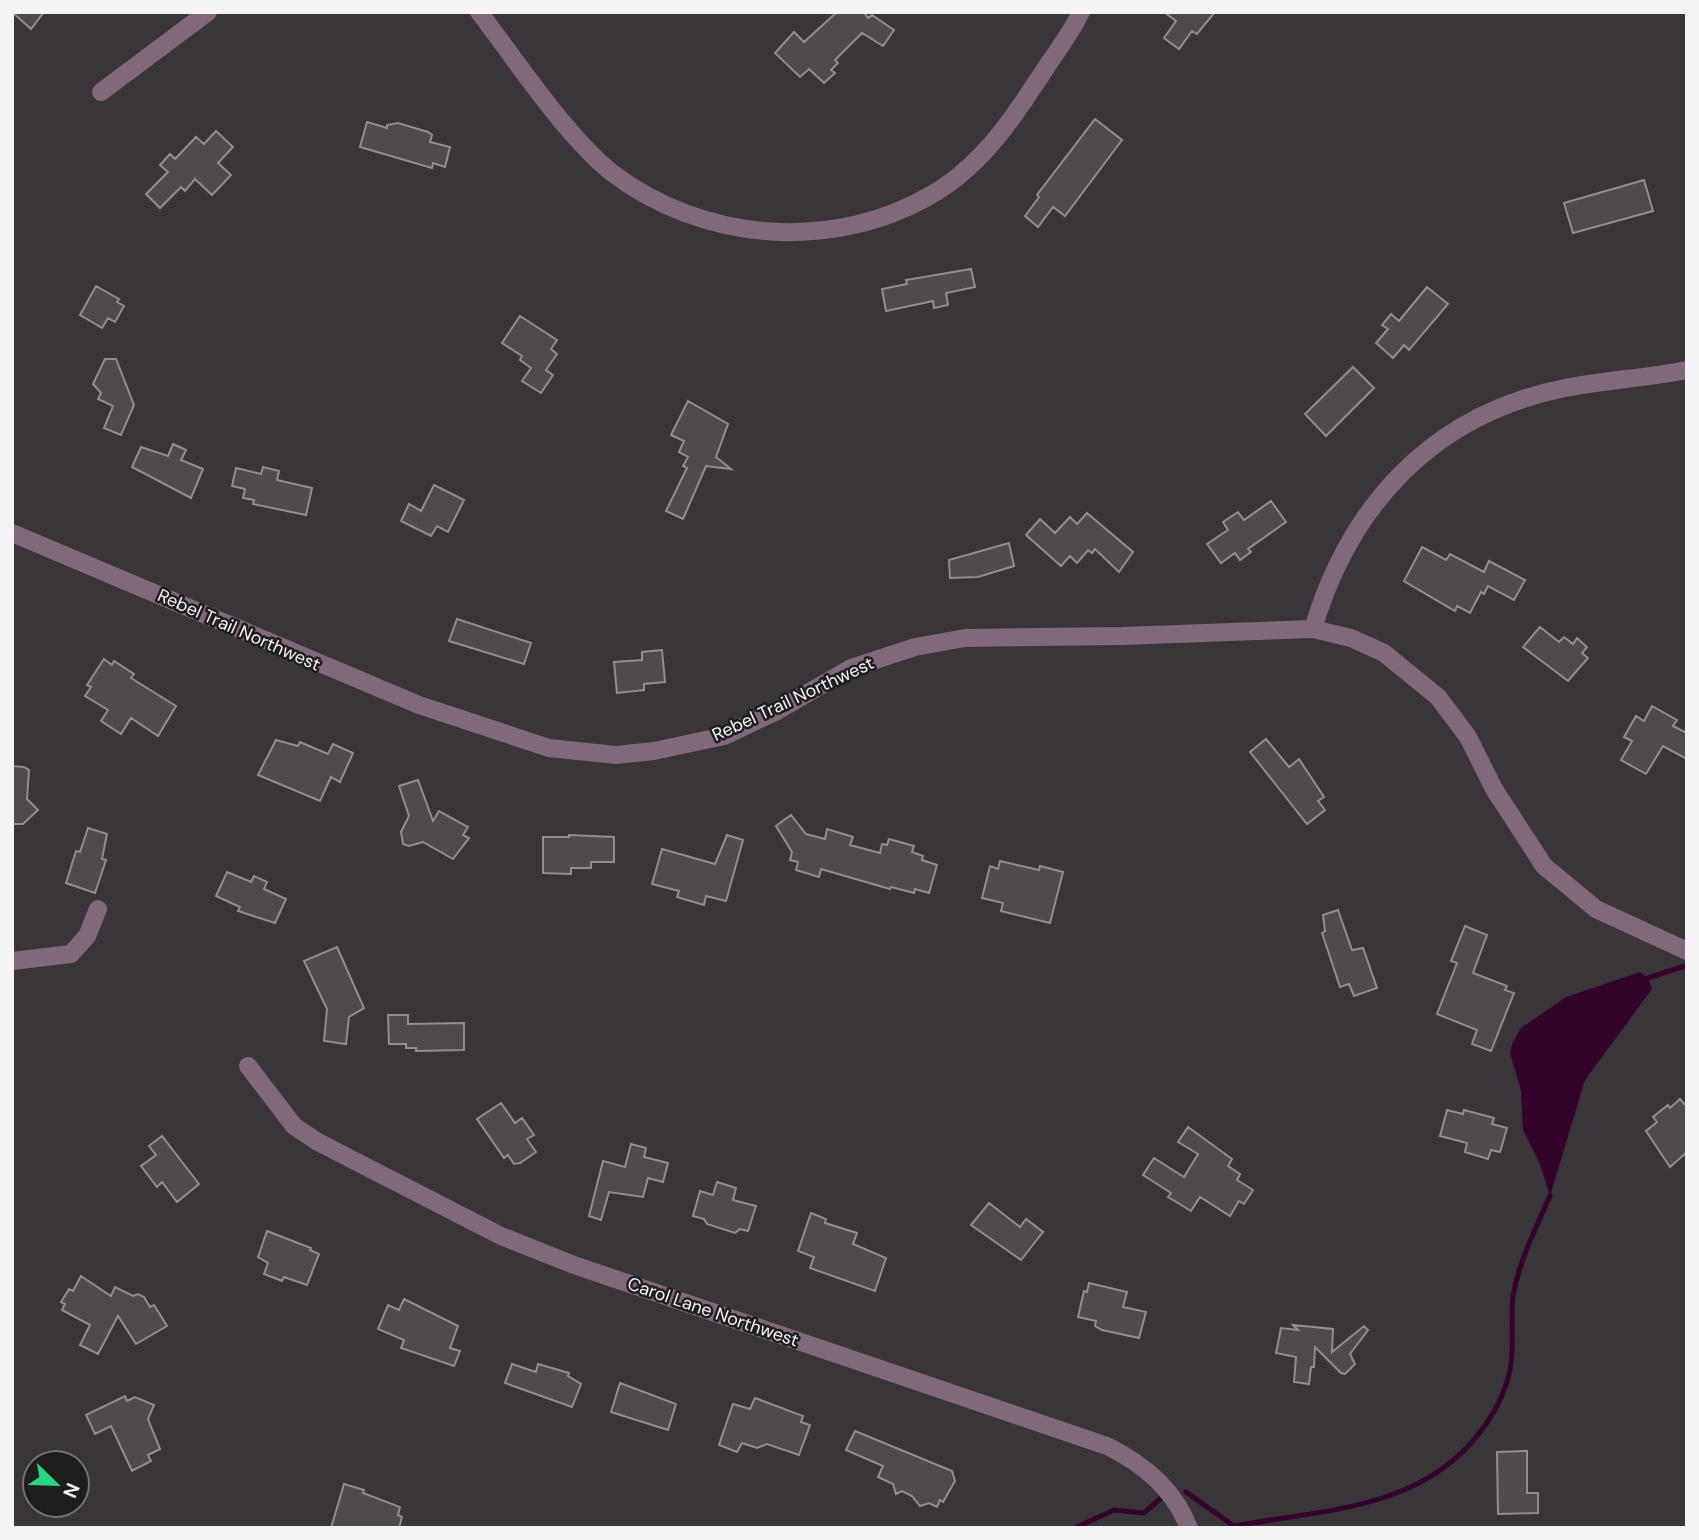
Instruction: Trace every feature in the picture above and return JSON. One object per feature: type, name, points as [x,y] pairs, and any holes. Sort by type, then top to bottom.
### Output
[{"type":"street","points":[[101,92],[208,12]]},
{"type":"street","points":[[479,12],[583,145],[611,172],[656,200],[690,215],[740,229],[797,233],[848,226],[897,211],[936,192],[976,161],[1009,124],[1081,12]]},
{"type":"street","points":[[1313,629],[1338,560],[1356,527],[1392,483],[1439,441],[1512,402],[1564,388],[1687,370]]},
{"type":"street","name":"Rebel Trail Northwest","points":[[12,533],[419,705],[549,748],[616,755],[654,751],[724,736],[776,711],[851,668],[915,647],[1003,635],[1122,636],[1313,629],[1351,638],[1384,653],[1438,697],[1468,737],[1494,789],[1544,866],[1596,909],[1687,951]]},
{"type":"street","points":[[12,961],[71,954],[87,936],[99,909]]},
{"type":"street","name":"Carol Lane Northwest","points":[[248,1066],[294,1126],[317,1142],[501,1236],[574,1265],[1107,1447],[1130,1458],[1154,1476],[1171,1494],[1189,1528]]},
{"type":"shaded area","points":[[1640,972],[1648,978],[1652,989],[1585,1080],[1550,1196],[1540,1164],[1523,1130],[1521,1091],[1510,1053],[1513,1042],[1521,1028],[1566,997]]},
{"type":"building","points":[[12,12],[44,12],[31,29]]},
{"type":"building","points":[[837,12],[864,12],[868,18],[872,15],[894,30],[883,46],[862,33],[835,60],[838,63],[831,70],[835,73],[824,83],[809,69],[800,77],[775,53],[794,32],[804,42]]},
{"type":"building","points":[[1164,12],[1215,12],[1197,34],[1192,31],[1179,49],[1164,38],[1176,21]]},
{"type":"building","points":[[1095,119],[1122,140],[1065,216],[1053,207],[1038,227],[1025,216],[1039,197],[1037,195]]},
{"type":"building","points":[[367,122],[387,128],[387,125],[398,123],[428,132],[432,135],[430,142],[450,147],[445,167],[433,163],[432,168],[360,147]]},
{"type":"building","points":[[216,131],[233,147],[218,163],[231,175],[212,195],[195,179],[185,191],[181,187],[160,208],[146,194],[168,172],[160,165],[170,154],[175,159],[196,137],[204,144]]},
{"type":"building","points":[[1644,180],[1653,211],[1573,233],[1564,203]]},
{"type":"building","points":[[971,269],[975,287],[946,293],[948,305],[934,308],[933,301],[886,311],[882,289],[907,284],[906,280]]},
{"type":"building","points":[[96,286],[119,299],[117,302],[124,306],[115,322],[108,318],[102,328],[80,315]]},
{"type":"building","points":[[1427,287],[1448,304],[1409,350],[1404,345],[1393,358],[1376,343],[1388,329],[1382,325],[1391,314],[1399,321]]},
{"type":"building","points":[[520,316],[557,340],[551,349],[557,354],[546,370],[553,375],[541,393],[522,381],[531,368],[520,360],[522,356],[502,343]]},
{"type":"building","points":[[105,359],[116,359],[134,405],[121,435],[104,428],[113,406],[98,399],[101,393],[93,384]]},
{"type":"building","points":[[1353,367],[1374,388],[1326,436],[1305,414]]},
{"type":"building","points":[[688,401],[728,424],[716,457],[731,469],[706,466],[683,519],[666,511],[687,468],[683,466],[688,457],[679,452],[684,441],[671,435]]},
{"type":"building","points":[[173,444],[186,450],[181,460],[203,469],[191,498],[132,467],[141,447],[168,456]]},
{"type":"building","points":[[263,467],[279,471],[277,480],[312,488],[306,515],[253,504],[254,500],[243,498],[245,489],[232,486],[236,468],[261,474]]},
{"type":"building","points":[[434,485],[464,500],[448,532],[437,526],[431,536],[401,521],[409,504],[421,511]]},
{"type":"building","points":[[1271,501],[1286,522],[1248,549],[1251,552],[1240,560],[1235,553],[1221,563],[1207,544],[1228,530],[1223,522],[1238,512],[1244,520]]},
{"type":"building","points":[[1087,513],[1133,552],[1119,572],[1095,549],[1092,553],[1088,550],[1077,563],[1070,556],[1061,566],[1026,535],[1040,519],[1055,533],[1070,517],[1077,524]]},
{"type":"building","points":[[1009,543],[1014,566],[978,577],[950,578],[949,560]]},
{"type":"building","points":[[1422,547],[1446,560],[1450,554],[1484,572],[1489,561],[1525,580],[1514,600],[1488,586],[1484,594],[1481,592],[1470,613],[1457,606],[1455,611],[1404,581]]},
{"type":"building","points":[[457,619],[531,643],[524,664],[449,641]]},
{"type":"building","points":[[1540,627],[1559,642],[1564,637],[1573,644],[1577,638],[1587,647],[1582,653],[1588,658],[1568,681],[1523,647]]},
{"type":"building","points":[[662,650],[665,682],[644,684],[644,690],[617,693],[614,662],[642,660],[642,652]]},
{"type":"building","points":[[104,659],[112,665],[114,661],[134,674],[131,678],[176,706],[158,736],[131,718],[121,734],[101,721],[108,710],[85,696],[91,687],[87,685]]},
{"type":"building","points":[[1652,706],[1677,720],[1673,726],[1687,733],[1687,759],[1663,746],[1646,774],[1621,760],[1632,741],[1624,737],[1636,716],[1644,721]]},
{"type":"building","points":[[1266,739],[1289,767],[1299,759],[1324,797],[1318,801],[1325,810],[1307,824],[1250,752]]},
{"type":"building","points":[[276,740],[298,746],[300,742],[328,754],[333,744],[353,753],[340,782],[331,777],[320,801],[258,775]]},
{"type":"building","points":[[12,766],[29,770],[27,799],[38,810],[23,824],[12,824]]},
{"type":"building","points":[[418,780],[433,821],[439,811],[468,827],[463,835],[469,838],[453,859],[423,842],[409,846],[403,844],[401,832],[409,816],[399,786]]},
{"type":"building","points":[[791,815],[806,834],[825,839],[827,829],[853,837],[850,845],[880,853],[882,844],[887,845],[889,839],[914,846],[912,852],[923,856],[922,860],[937,865],[929,893],[915,889],[914,893],[891,887],[890,889],[821,869],[819,877],[796,870],[798,862],[790,860],[792,852],[776,826]]},
{"type":"building","points":[[88,828],[107,834],[102,859],[106,860],[95,893],[66,883],[76,851],[80,852]]},
{"type":"building","points":[[727,835],[743,840],[726,901],[706,896],[704,905],[677,897],[679,891],[652,884],[662,849],[715,864]]},
{"type":"building","points":[[543,837],[614,837],[614,862],[591,862],[591,868],[571,868],[571,874],[543,873]]},
{"type":"building","points":[[1000,861],[1039,870],[1040,866],[1063,872],[1050,923],[1001,911],[1003,903],[982,898],[990,866],[998,869]]},
{"type":"building","points":[[227,872],[251,882],[254,876],[267,882],[264,889],[286,899],[275,923],[238,911],[240,907],[216,896]]},
{"type":"building","points":[[1338,910],[1352,950],[1363,948],[1377,988],[1354,996],[1349,984],[1340,987],[1322,933],[1325,931],[1323,915]]},
{"type":"building","points":[[1465,926],[1487,935],[1473,973],[1507,986],[1505,990],[1514,993],[1491,1051],[1472,1044],[1477,1030],[1437,1014],[1457,963],[1451,961]]},
{"type":"building","points":[[337,947],[364,1008],[349,1017],[346,1044],[324,1041],[327,1009],[304,961]]},
{"type":"building","points":[[388,1015],[408,1015],[408,1024],[464,1023],[464,1050],[416,1051],[416,1048],[406,1048],[406,1044],[389,1044]]},
{"type":"building","points":[[1680,1099],[1687,1107],[1687,1152],[1670,1167],[1646,1131],[1657,1122],[1653,1117]]},
{"type":"building","points":[[501,1103],[515,1123],[522,1118],[534,1135],[527,1139],[536,1152],[520,1163],[514,1164],[508,1155],[504,1158],[477,1119]]},
{"type":"building","points":[[1447,1110],[1463,1114],[1464,1110],[1494,1118],[1492,1124],[1507,1128],[1500,1152],[1491,1150],[1488,1159],[1465,1152],[1467,1143],[1440,1136]]},
{"type":"building","points":[[1188,1127],[1232,1159],[1228,1166],[1240,1174],[1237,1180],[1253,1190],[1244,1204],[1239,1201],[1230,1216],[1200,1197],[1191,1211],[1168,1197],[1171,1193],[1143,1175],[1154,1158],[1184,1177],[1198,1154],[1178,1142]]},
{"type":"building","points":[[162,1136],[199,1184],[177,1202],[162,1182],[157,1187],[141,1166],[156,1155],[149,1146]]},
{"type":"building","points":[[631,1144],[646,1148],[644,1157],[668,1163],[663,1182],[648,1178],[643,1197],[609,1192],[601,1220],[589,1216],[603,1161],[625,1167]]},
{"type":"building","points":[[717,1182],[736,1188],[733,1200],[756,1206],[748,1231],[740,1229],[735,1233],[707,1224],[704,1219],[693,1216],[700,1191],[713,1195]]},
{"type":"building","points":[[989,1203],[1020,1227],[1026,1219],[1043,1232],[1021,1260],[971,1225]]},
{"type":"building","points":[[811,1213],[826,1219],[825,1223],[857,1233],[853,1244],[886,1258],[875,1291],[810,1268],[814,1257],[798,1251]]},
{"type":"building","points":[[267,1231],[311,1248],[310,1250],[319,1254],[307,1285],[284,1277],[282,1281],[264,1274],[268,1263],[258,1257]]},
{"type":"building","points":[[81,1276],[111,1296],[115,1287],[133,1296],[138,1294],[144,1297],[150,1307],[154,1305],[167,1326],[136,1344],[118,1316],[98,1354],[80,1345],[90,1325],[62,1310],[65,1304],[61,1302],[69,1289],[73,1291]]},
{"type":"building","points":[[1089,1283],[1127,1292],[1123,1307],[1146,1312],[1139,1338],[1102,1330],[1095,1326],[1096,1321],[1078,1317],[1084,1291],[1087,1292]]},
{"type":"building","points":[[404,1299],[458,1326],[450,1348],[460,1351],[454,1366],[401,1348],[404,1340],[378,1329],[388,1305],[399,1310]]},
{"type":"building","points":[[1293,1325],[1333,1329],[1332,1352],[1364,1326],[1368,1330],[1350,1354],[1355,1364],[1345,1374],[1315,1347],[1314,1367],[1311,1367],[1309,1384],[1294,1382],[1296,1357],[1276,1353],[1281,1328],[1298,1330]]},
{"type":"building","points":[[512,1364],[536,1372],[538,1364],[569,1373],[568,1376],[581,1384],[572,1407],[505,1383]]},
{"type":"building","points":[[620,1383],[676,1404],[668,1430],[611,1412]]},
{"type":"building","points":[[125,1396],[127,1401],[135,1397],[154,1405],[148,1419],[160,1449],[148,1455],[151,1461],[132,1471],[111,1426],[95,1434],[86,1415]]},
{"type":"building","points":[[755,1398],[803,1416],[801,1422],[810,1425],[799,1455],[767,1444],[757,1448],[742,1443],[737,1452],[719,1445],[733,1404],[750,1409]]},
{"type":"building","points":[[855,1431],[952,1471],[955,1481],[943,1502],[940,1500],[937,1507],[929,1503],[920,1506],[912,1496],[902,1491],[896,1494],[893,1484],[878,1477],[883,1466],[846,1450]]},
{"type":"building","points":[[1527,1451],[1527,1493],[1538,1493],[1538,1513],[1498,1514],[1497,1452]]},
{"type":"building","points":[[344,1484],[400,1507],[398,1515],[402,1517],[399,1528],[331,1528]]},
{"type":"waterway","points":[[1648,978],[1685,966]]},
{"type":"waterway","points":[[1186,1492],[1234,1526],[1368,1502],[1400,1492],[1429,1477],[1456,1458],[1485,1425],[1505,1387],[1510,1370],[1512,1305],[1519,1270],[1550,1196]]},
{"type":"waterway","points":[[1075,1528],[1114,1510],[1144,1513],[1160,1499]]}]
